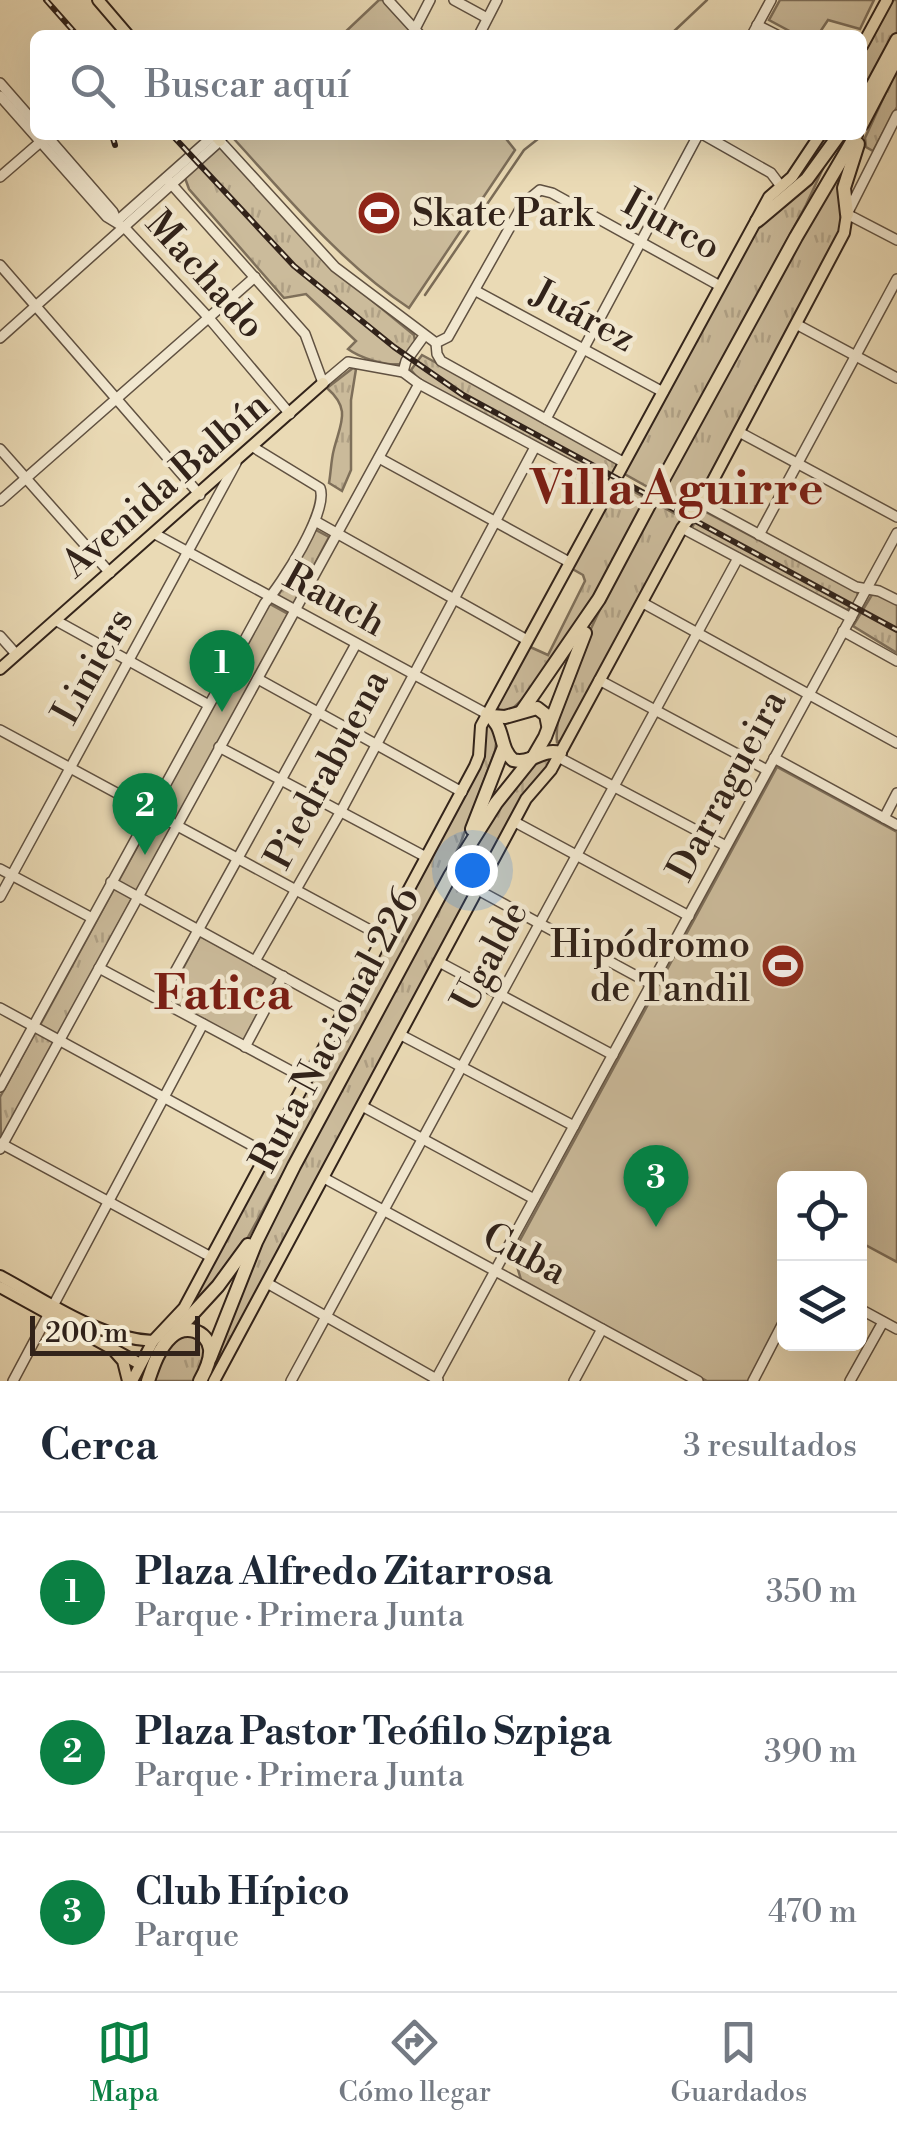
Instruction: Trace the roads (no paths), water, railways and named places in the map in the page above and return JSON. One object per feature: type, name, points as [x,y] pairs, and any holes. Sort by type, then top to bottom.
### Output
[{"type":"highway","points":[[867,100],[897,40]]},
{"type":"highway","points":[[867,101],[897,57]]},
{"type":"highway","points":[[757,221],[804,183],[838,140]]},
{"type":"highway","name":"Ruta Nacional 226","points":[[796,236],[840,140]]},
{"type":"highway","name":"Ruta Nacional 226","points":[[200,1381],[271,1210],[450,876],[496,804],[533,757],[599,599],[796,236],[856,140]]},
{"type":"highway","points":[[847,214],[844,188],[858,140]]},
{"type":"highway","name":"Ruta Nacional 226","points":[[450,876],[510,726],[599,599]]},
{"type":"highway","points":[[488,714],[501,717],[540,709],[547,717],[559,755]]},
{"type":"highway","points":[[488,714],[498,723],[508,757],[516,762],[548,751],[559,755]]},
{"type":"highway","name":"Ruta Nacional 226","points":[[148,1380],[172,1336],[226,1276],[271,1210]]},
{"type":"highway","points":[[153,1341],[187,1330],[199,1333],[208,1343],[215,1381]]},
{"type":"highway","points":[[140,1364],[148,1380]]},
{"type":"main road","points":[[98,0],[124,30]]},
{"type":"main road","points":[[867,37],[887,0]]},
{"type":"main road","points":[[130,1381],[153,1341],[180,1314],[462,792],[480,756],[480,730],[488,714],[768,197],[792,177],[817,140]]},
{"type":"main road","points":[[215,1381],[530,794],[559,755],[682,528],[701,503],[844,233],[847,214]]},
{"type":"main road","name":"Avenida Balbín","points":[[0,669],[323,383]]},
{"type":"main road","points":[[0,1276],[140,1364]]},
{"type":"main road","points":[[0,1287],[112,1335],[153,1341]]},
{"type":"main road","points":[[102,1342],[121,1358],[130,1381]]},
{"type":"street","points":[[388,0],[416,30]]},
{"type":"street","points":[[419,30],[430,0]]},
{"type":"street","points":[[454,0],[487,18]]},
{"type":"street","points":[[481,30],[496,0]]},
{"type":"street","points":[[755,30],[771,0]]},
{"type":"street","points":[[0,83],[30,117]]},
{"type":"street","name":"Machado","points":[[0,96],[30,125]]},
{"type":"street","points":[[897,115],[847,214],[897,240]]},
{"type":"street","points":[[0,177],[42,140]]},
{"type":"street","name":"Machado","points":[[46,140],[108,217],[121,224],[208,318],[290,414]]},
{"type":"street","points":[[0,338],[214,140]]},
{"type":"street","points":[[220,140],[335,267],[436,343]]},
{"type":"street","points":[[546,419],[698,140]]},
{"type":"street","points":[[710,140],[770,173],[780,185]]},
{"type":"street","points":[[173,181],[305,334],[323,383],[348,362],[404,369],[419,384],[609,486]]},
{"type":"street","name":"Ijurco","points":[[476,291],[526,199],[540,190],[552,192],[720,286]]},
{"type":"street","points":[[0,265],[200,495]]},
{"type":"street","points":[[0,501],[255,277]]},
{"type":"street","points":[[759,535],[897,279]]},
{"type":"street","points":[[436,343],[448,337],[476,291]]},
{"type":"street","name":"Juárez","points":[[476,291],[663,392]]},
{"type":"street","points":[[796,324],[897,378]]},
{"type":"street","points":[[404,369],[416,356],[424,336]]},
{"type":"street","points":[[436,343],[441,361],[623,462]]},
{"type":"street","points":[[211,1257],[1,1146],[419,384]]},
{"type":"street","points":[[739,432],[897,517]]},
{"type":"street","points":[[0,1087],[207,704],[277,590],[314,520],[322,493],[316,484],[253,447]]},
{"type":"street","name":"Piedrabuena","points":[[254,961],[341,811],[410,674],[534,447]]},
{"type":"street","points":[[0,449],[110,574]]},
{"type":"street","points":[[379,458],[569,562]]},
{"type":"street","name":"Liniers","points":[[0,897],[236,463]]},
{"type":"street","points":[[701,503],[866,590],[879,591],[897,600]]},
{"type":"street","points":[[314,520],[527,640]]},
{"type":"street","points":[[682,528],[851,618]]},
{"type":"street","name":"Darragueira","points":[[437,1380],[897,533]]},
{"type":"street","name":"Rauch","points":[[155,534],[488,714]]},
{"type":"street","name":"Ugalde","points":[[291,1381],[738,558]]},
{"type":"street","points":[[642,603],[897,743]]},
{"type":"street","points":[[54,620],[207,704]]},
{"type":"street","points":[[843,631],[897,661]]},
{"type":"street","points":[[0,636],[16,654]]},
{"type":"street","points":[[159,1001],[356,644]]},
{"type":"street","points":[[258,678],[462,792]]},
{"type":"street","points":[[600,680],[768,770]]},
{"type":"street","points":[[0,730],[383,938]]},
{"type":"street","points":[[220,748],[426,857]]},
{"type":"street","points":[[559,755],[726,846]]},
{"type":"street","points":[[774,758],[897,825]]},
{"type":"street","points":[[884,818],[897,793]]},
{"type":"street","points":[[515,822],[689,916]]},
{"type":"street","points":[[0,869],[92,918]]},
{"type":"street","points":[[111,882],[344,1010]]},
{"type":"street","points":[[478,890],[652,984]]},
{"type":"street","points":[[440,962],[612,1055]]},
{"type":"street","points":[[99,968],[306,1079]]},
{"type":"street","points":[[244,1046],[283,976]]},
{"type":"street","points":[[0,1008],[266,1153]]},
{"type":"street","points":[[14,1381],[204,1024]]},
{"type":"street","points":[[401,1035],[574,1126]]},
{"type":"street","points":[[362,1106],[534,1199]]},
{"type":"street","name":"Cuba","points":[[324,1178],[698,1381]]},
{"type":"street","points":[[266,1283],[437,1380]]},
{"type":"street","points":[[867,1314],[897,1329]]},
{"type":"street","points":[[850,1381],[883,1322]]},
{"type":"street","points":[[574,1381],[602,1329]]},
{"type":"street","points":[[752,1381],[777,1334]]},
{"type":"waterway","points":[[675,30],[707,0]]},
{"type":"waterway","points":[[425,295],[524,150],[537,140]]},
{"type":"railway","points":[[46,0],[73,30]]},
{"type":"railway","points":[[114,140],[115,145]]},
{"type":"railway","points":[[177,140],[294,266],[394,347],[463,395],[897,630]]},
{"type":"place","name":"Skate Park","points":[[379,213]]},
{"type":"place","name":"Plaza Alfredo Zitarrosa","points":[[222,712]]},
{"type":"place","name":"Plaza Pastor Teófilo Szpiga","points":[[145,855]]},
{"type":"place","name":"Hipódromo de Tandil","points":[[783,966]]},
{"type":"place","name":"Club Hípico","points":[[656,1227]]},
{"type":"district","name":"Villa Aguirre","points":[[677,487]]},
{"type":"district","name":"Fatica","points":[[223,992]]}]
